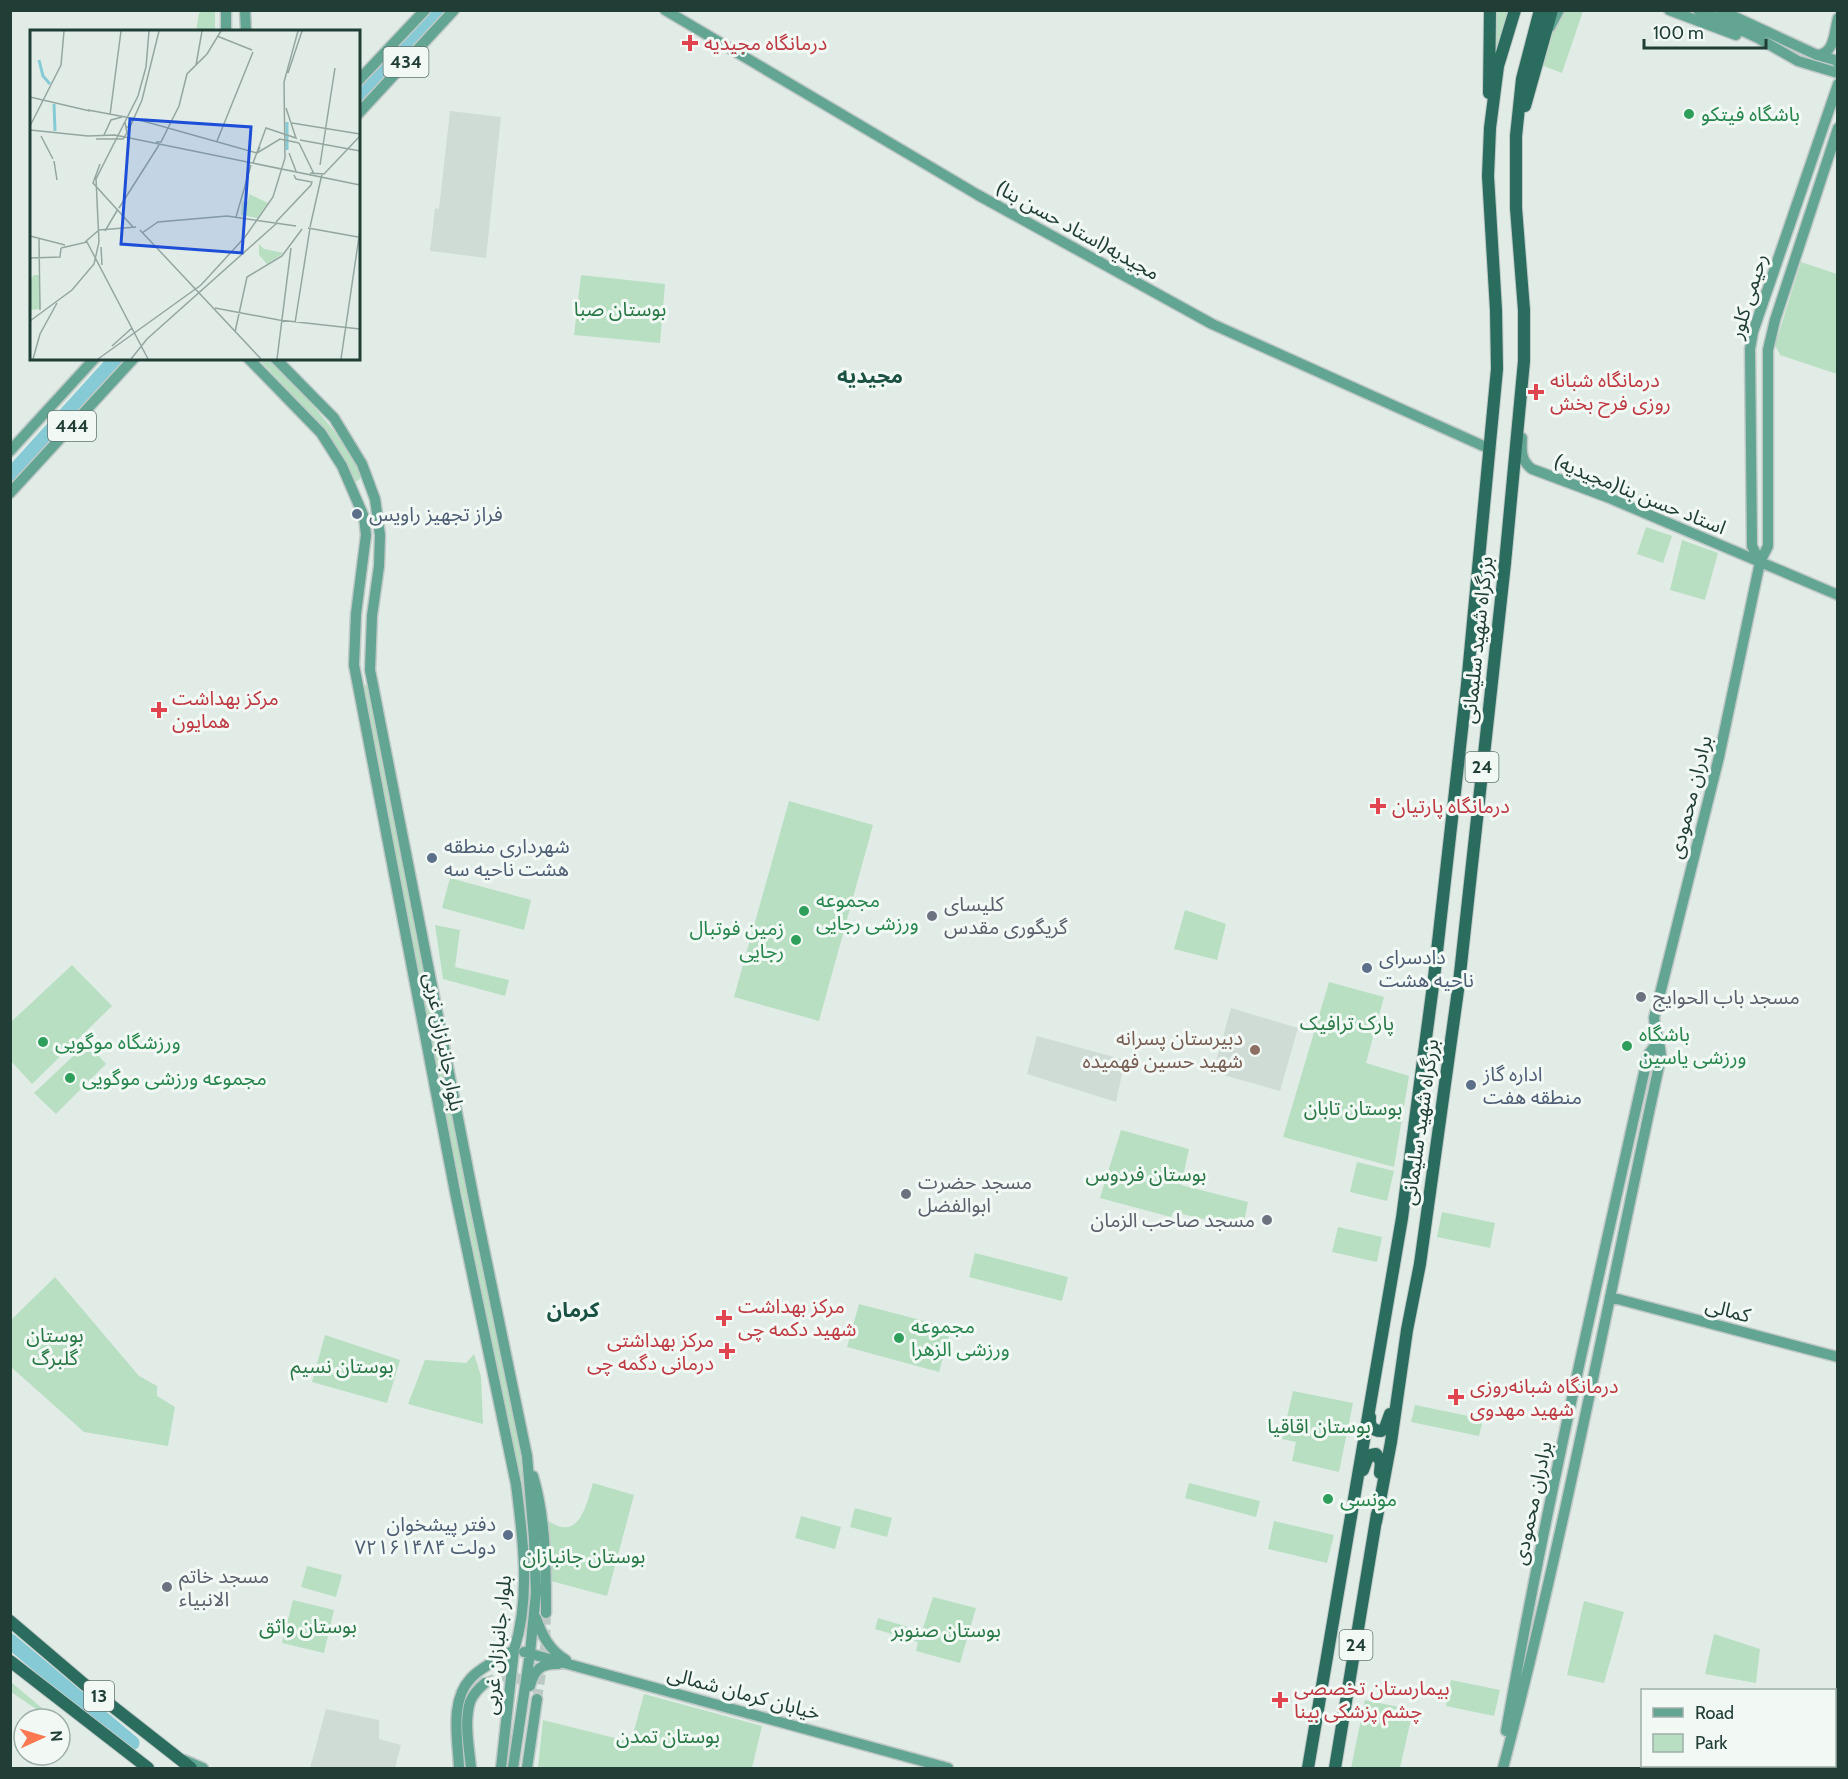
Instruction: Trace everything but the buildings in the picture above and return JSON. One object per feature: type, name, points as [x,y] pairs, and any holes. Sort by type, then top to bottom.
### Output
[{"type":"highway","points":[[1490,10],[1488,64],[1490,128]]},
{"type":"highway","name":"24","points":[[1308,1768],[1402,1218],[1434,978],[1463,719],[1497,369],[1488,176],[1490,128],[1498,66],[1515,10]]},
{"type":"highway","name":"بزرگراه شهید سلیمانی","points":[[1376,1522],[1420,1264],[1459,983],[1524,361],[1524,310],[1516,208],[1516,136],[1522,79],[1540,10]]},
{"type":"highway","points":[[1516,136],[1552,10]]},
{"type":"highway","points":[[1376,1377],[1370,1421],[1372,1428],[1376,1431],[1385,1428],[1400,1382]]},
{"type":"highway","points":[[1349,1523],[1366,1459],[1376,1454],[1381,1462],[1376,1522]]},
{"type":"highway","name":"24","points":[[1335,1768],[1376,1522]]},
{"type":"highway","name":"13","points":[[10,1621],[84,1684],[191,1768]]},
{"type":"highway","name":"13","points":[[10,1661],[148,1768]]},
{"type":"main road","points":[[226,10],[226,30]]},
{"type":"main road","points":[[244,10],[246,30]]},
{"type":"main road","name":"434","points":[[360,79],[425,10]]},
{"type":"main road","name":"434","points":[[360,112],[454,10]]},
{"type":"main road","name":"مجیدیه(استاد حسن بنا)","points":[[665,10],[970,190],[1212,324],[1490,449]]},
{"type":"main road","points":[[1543,41],[1559,10]]},
{"type":"main road","points":[[1669,10],[1798,61],[1838,73]]},
{"type":"main road","points":[[1698,10],[1758,38],[1798,61]]},
{"type":"main road","points":[[1720,10],[1838,63]]},
{"type":"main road","points":[[1816,55],[1829,50],[1838,18]]},
{"type":"main road","name":"رحیمی کلور","points":[[1760,562],[1752,546],[1750,349],[1753,332],[1838,84]]},
{"type":"main road","name":"برادران محمودی","points":[[1497,1768],[1542,1612],[1661,1057],[1660,1038],[1655,1030],[1654,1018],[1719,757],[1760,562],[1768,546],[1768,350],[1775,320],[1838,128]]},
{"type":"main road","name":"444","points":[[10,451],[93,360]]},
{"type":"main road","points":[[122,371],[125,360]]},
{"type":"main road","name":"444","points":[[10,493],[132,360]]},
{"type":"main road","name":"بلوار جانبازان غربی","points":[[250,360],[321,434],[342,466],[357,496],[364,517],[366,535],[356,614],[354,665],[416,995],[516,1484],[521,1523],[524,1586],[520,1633],[514,1650],[501,1768]]},
{"type":"main road","name":"بلوار جانبازان غربی","points":[[277,360],[334,418],[362,464],[378,511],[380,566],[372,616],[370,670],[471,1190],[527,1456],[540,1613],[530,1653],[513,1768]]},
{"type":"main road","name":"استاد حسن بنا(مجیدیه)","points":[[1524,361],[1521,451],[1528,466],[1838,596]]},
{"type":"main road","points":[[1750,369],[1767,368]]},
{"type":"main road","points":[[357,496],[369,479]]},
{"type":"main road","points":[[354,665],[370,670]]},
{"type":"main road","name":"برادران محمودی","points":[[1509,1732],[1527,1609],[1578,1369],[1648,1055],[1660,1038]]},
{"type":"main road","points":[[1615,1271],[1618,1291],[1628,1302]]},
{"type":"main road","name":"کمالی","points":[[1610,1297],[1838,1357]]},
{"type":"main road","points":[[1578,1369],[1594,1373]]},
{"type":"main road","points":[[527,1456],[539,1497],[546,1582],[540,1613],[543,1636],[557,1654],[574,1665]]},
{"type":"main road","points":[[459,1768],[457,1710],[461,1693],[471,1677],[514,1650]]},
{"type":"main road","name":"خیابان کرمان شمالی","points":[[514,1650],[948,1768]]},
{"type":"main road","points":[[518,1727],[536,1671],[547,1664],[574,1665]]},
{"type":"main road","points":[[471,1768],[468,1726],[471,1701],[485,1683]]},
{"type":"main road","points":[[527,1768],[537,1699]]},
{"type":"main road","points":[[1503,1768],[1509,1732]]},
{"type":"main road","points":[[173,1755],[203,1768]]},
{"type":"shaded area","points":[[450,111],[501,117],[486,258],[430,251],[435,208],[439,209]]},
{"type":"shaded area","name":"دبیرستان پسرانه شهید حسین فهمیده","points":[[1231,1008],[1298,1028],[1280,1091],[1213,1072]]},
{"type":"shaded area","points":[[1037,1036],[1125,1060],[1116,1102],[1027,1074]]},
{"type":"shaded area","points":[[326,1709],[379,1720],[379,1739],[401,1745],[395,1768],[310,1768]]},
{"type":"green space","points":[[215,11],[215,30],[196,30],[199,13]]},
{"type":"green space","points":[[1492,11],[1509,11],[1493,63]]},
{"type":"green space","points":[[1563,11],[1583,11],[1562,73],[1541,65],[1555,23]]},
{"type":"green space","points":[[1801,262],[1837,274],[1837,374],[1780,355],[1775,345]]},
{"type":"green space","name":"بوستان صبا","points":[[581,275],[665,284],[660,343],[574,335]]},
{"type":"green space","points":[[260,360],[270,360],[332,429],[362,477],[356,482],[325,430]]},
{"type":"green space","points":[[1646,527],[1672,536],[1663,563],[1637,554]]},
{"type":"green space","points":[[1682,540],[1718,553],[1705,600],[1670,590]]},
{"type":"green space","points":[[364,685],[370,690],[442,1066],[519,1441],[531,1563],[531,1627],[527,1632],[520,1504],[513,1442],[436,1066]]},
{"type":"green space","name":"مجموعه ورزشی رجایی","points":[[789,801],[873,825],[819,1021],[734,997]]},
{"type":"green space","points":[[450,878],[531,900],[524,930],[442,908]]},
{"type":"green space","points":[[1185,910],[1226,924],[1217,960],[1174,949]]},
{"type":"green space","points":[[435,925],[460,930],[455,967],[509,980],[505,996],[443,979]]},
{"type":"green space","name":"ورزشگاه موگویی","points":[[72,965],[112,1006],[32,1084],[11,1061],[11,1022]]},
{"type":"green space","name":"بوستان تابان","points":[[1329,982],[1384,997],[1366,1063],[1409,1076],[1394,1167],[1283,1137]]},
{"type":"green space","name":"مجموعه ورزشی موگویی","points":[[87,1043],[106,1064],[56,1114],[34,1093]]},
{"type":"green space","name":"بوستان فردوس","points":[[1121,1130],[1189,1149],[1181,1185],[1248,1202],[1243,1228],[1173,1212],[1171,1217],[1100,1198]]},
{"type":"green space","points":[[1357,1162],[1394,1171],[1387,1201],[1350,1192]]},
{"type":"green space","points":[[1442,1212],[1495,1223],[1490,1248],[1437,1237]]},
{"type":"green space","points":[[1338,1227],[1382,1237],[1377,1262],[1332,1252]]},
{"type":"green space","points":[[975,1253],[1068,1277],[1062,1301],[969,1277]]},
{"type":"green space","name":"بوستان گلبرگ","points":[[55,1277],[139,1376],[157,1386],[157,1396],[175,1407],[168,1446],[84,1432],[11,1367],[11,1320]]},
{"type":"green space","name":"مجموعه ورزشی الزهرا","points":[[859,1304],[951,1328],[939,1372],[847,1347]]},
{"type":"green space","name":"بوستان نسیم","points":[[325,1335],[400,1360],[387,1403],[312,1382]]},
{"type":"green space","name":"بوستان نسیم","points":[[474,1354],[481,1376],[483,1424],[408,1404],[425,1360],[466,1363]]},
{"type":"green space","name":"بوستان اقاقیا","points":[[1293,1391],[1353,1403],[1339,1472],[1292,1461],[1296,1442],[1282,1439]]},
{"type":"green space","points":[[1415,1405],[1483,1419],[1479,1436],[1411,1422]]},
{"type":"green space","name":"بوستان جانبازان","points":[[593,1483],[634,1495],[607,1596],[551,1581],[547,1520],[558,1526],[567,1527],[574,1524],[584,1511]]},
{"type":"green space","points":[[1189,1483],[1260,1501],[1256,1517],[1185,1498]]},
{"type":"green space","points":[[855,1508],[892,1518],[887,1537],[850,1527]]},
{"type":"green space","points":[[801,1516],[841,1527],[835,1549],[795,1538]]},
{"type":"green space","points":[[1274,1521],[1334,1535],[1327,1563],[1268,1549]]},
{"type":"green space","points":[[307,1566],[342,1575],[336,1597],[301,1587]]},
{"type":"green space","name":"بوستان صنوبر","points":[[933,1597],[976,1608],[960,1663],[916,1651],[918,1642],[875,1629],[878,1618],[922,1631]]},
{"type":"green space","name":"بوستان واثق","points":[[293,1600],[334,1610],[324,1653],[282,1643]]},
{"type":"green space","points":[[1584,1601],[1624,1612],[1604,1683],[1567,1675]]},
{"type":"green space","points":[[1714,1634],[1760,1649],[1756,1683],[1705,1674]]},
{"type":"green space","points":[[1451,1680],[1500,1690],[1494,1716],[1446,1706]]},
{"type":"green space","points":[[11,1682],[41,1707],[33,1707],[11,1692]]},
{"type":"green space","name":"بوستان تمدن","points":[[644,1694],[762,1726],[752,1768],[538,1768],[543,1720],[631,1742]]},
{"type":"green space","points":[[1365,1700],[1413,1710],[1400,1768],[1351,1768]]},
{"type":"waterway","points":[[360,97],[442,10]]},
{"type":"waterway","points":[[10,476],[115,360]]},
{"type":"waterway","points":[[10,1641],[132,1743]]},
{"type":"tunnel","points":[[537,1699],[545,1648],[546,1613]]},
{"type":"tunnel","points":[[485,1683],[509,1676],[515,1677],[531,1689]]},
{"type":"place","name":"درمانگاه مجیدیه","points":[[690,43]]},
{"type":"place","name":"باشگاه فیتکو","points":[[1689,114]]},
{"type":"place","name":"درمانگاه شبانه روزی فرح بخش","points":[[1536,392]]},
{"type":"place","name":"فراز تجهیز راویس","points":[[357,514]]},
{"type":"place","name":"مرکز بهداشت همایون","points":[[159,710]]},
{"type":"place","name":"درمانگاه پارتیان","points":[[1378,806]]},
{"type":"place","name":"شهرداری منطقه هشت ناحیه سه","points":[[432,858]]},
{"type":"place","name":"مجموعه ورزشی رجایی","points":[[804,911]]},
{"type":"place","name":"کلیسای گریگوری مقدس","points":[[932,916]]},
{"type":"place","name":"زمین فوتبال رجایی","points":[[796,940]]},
{"type":"place","name":"دادسرای ناحیه هشت","points":[[1367,968]]},
{"type":"place","name":"مسجد باب الحوایج","points":[[1641,997]]},
{"type":"place","name":"ورزشگاه موگویی","points":[[43,1042]]},
{"type":"place","name":"باشگاه ورزشی یاسین","points":[[1627,1046]]},
{"type":"place","name":"دبیرستان پسرانه شهید حسین فهمیده","points":[[1255,1050]]},
{"type":"place","name":"مجموعه ورزشی موگویی","points":[[70,1078]]},
{"type":"place","name":"اداره گاز منطقه هفت","points":[[1471,1085]]},
{"type":"place","name":"مسجد حضرت ابوالفضل","points":[[906,1194]]},
{"type":"place","name":"مسجد صاحب الزمان","points":[[1267,1220]]},
{"type":"place","name":"مرکز بهداشت شهید دکمه چی","points":[[724,1318]]},
{"type":"place","name":"مجموعه ورزشی الزهرا","points":[[899,1338]]},
{"type":"place","name":"مرکز بهداشتی درمانی دگمه چی","points":[[727,1351]]},
{"type":"place","name":"درمانگاه شبانه‌روزی شهید مهدوی","points":[[1456,1397]]},
{"type":"place","name":"مونسی","points":[[1328,1499]]},
{"type":"place","name":"دفتر پیشخوان دولت ۷۲۱۶۱۴۸۴","points":[[508,1535]]},
{"type":"place","name":"مسجد خاتم الانبیاء","points":[[167,1587]]},
{"type":"place","name":"بیمارستان تخصصی چشم پزشکی بینا","points":[[1280,1700]]},
{"type":"district","name":"مجیدیه","points":[[870,375]]},
{"type":"district","name":"کرمان","points":[[573,1309]]},
{"type":"park label","name":"پارک ترافیک","points":[[1347,1023]]}]
